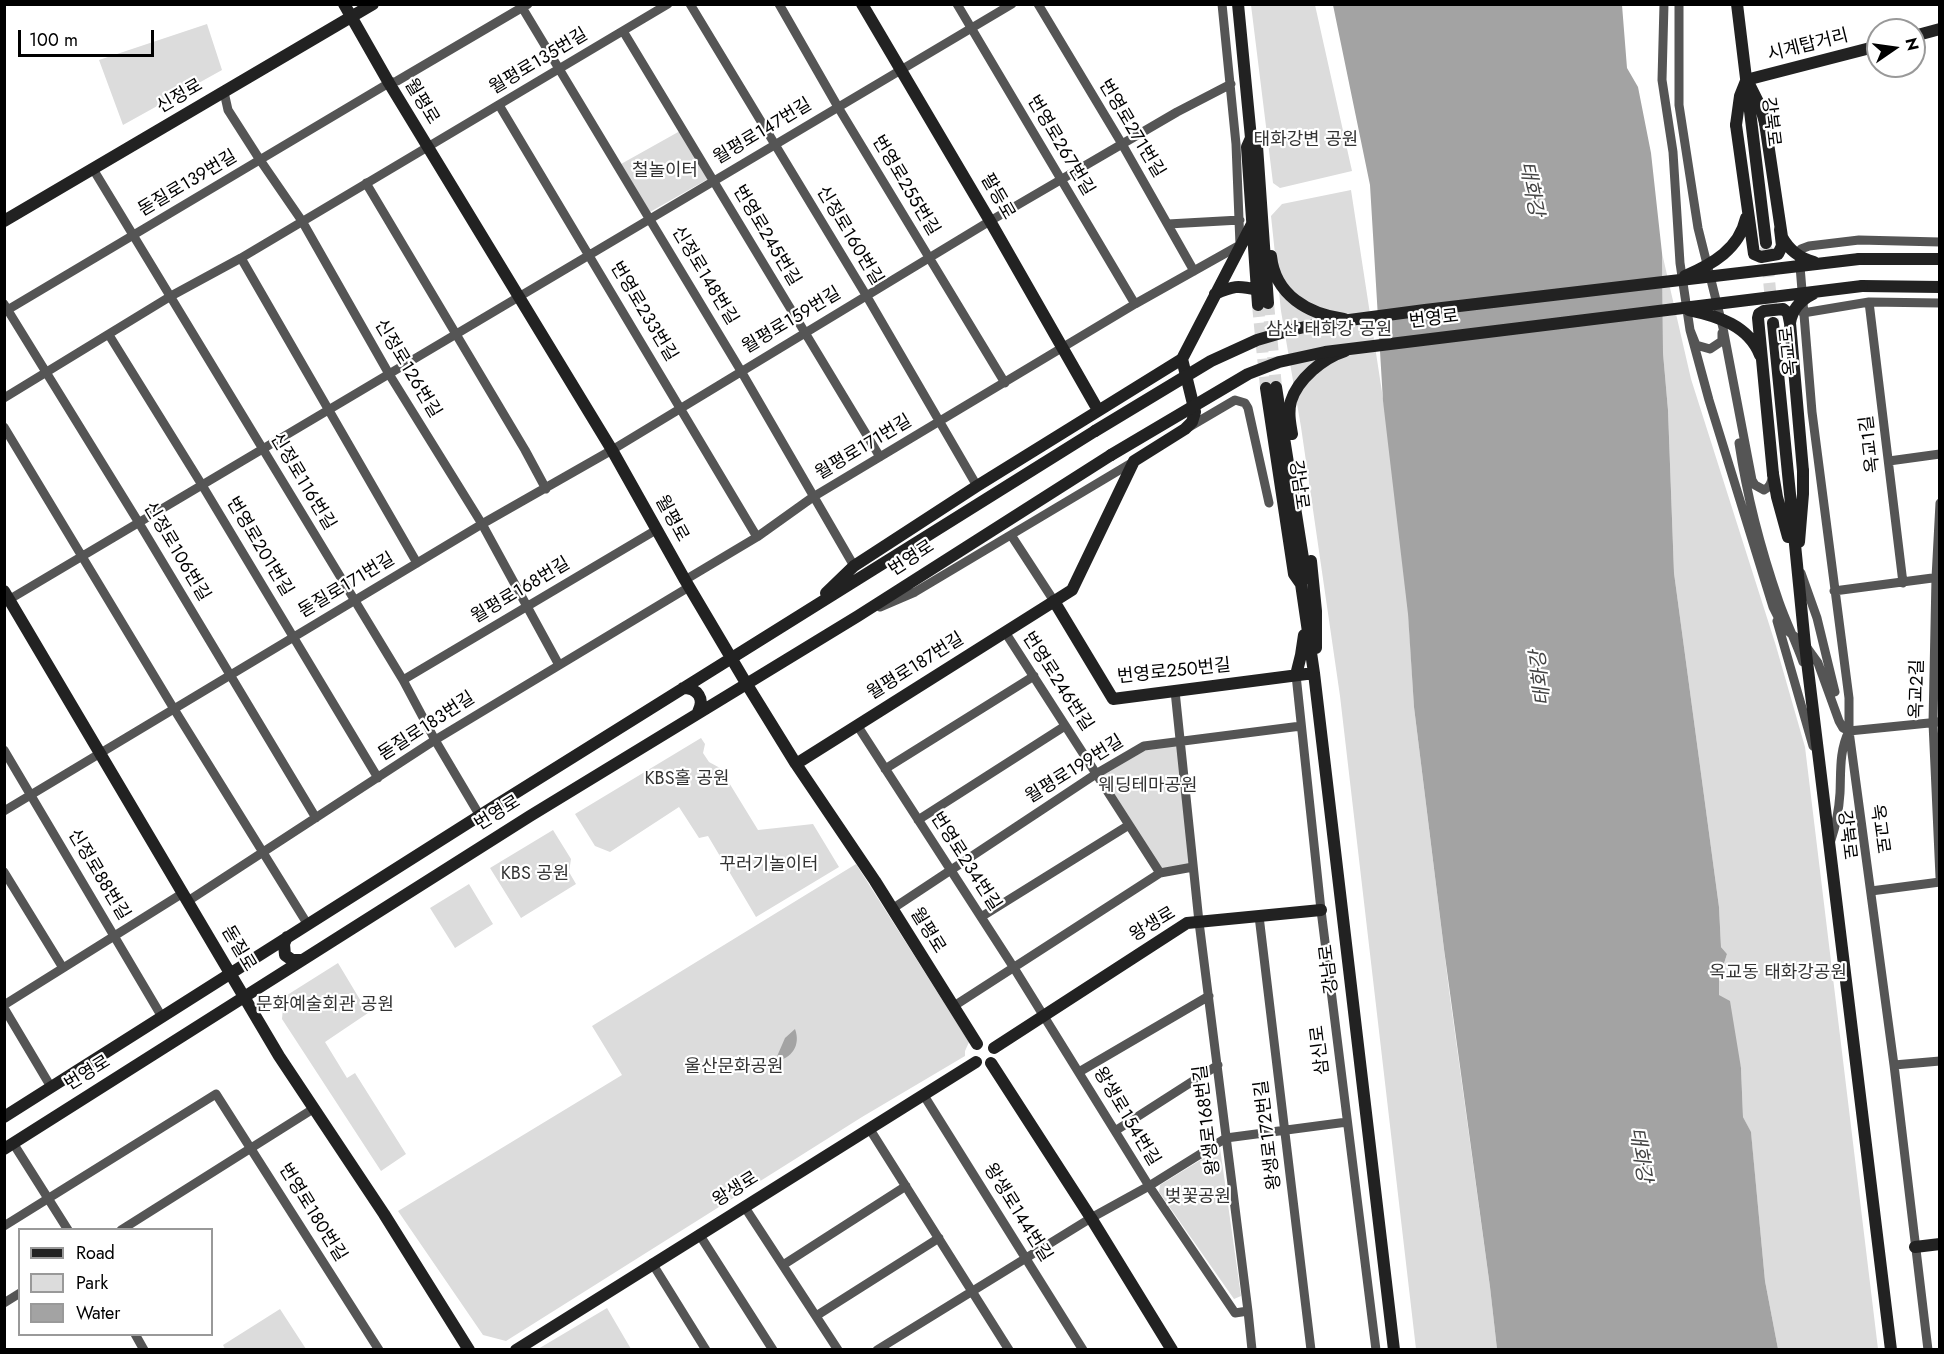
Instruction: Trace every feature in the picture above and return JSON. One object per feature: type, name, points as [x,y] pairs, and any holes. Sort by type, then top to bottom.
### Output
[{"type":"main road","name":"월평로","points":[[344,4],[388,83],[612,450],[746,683],[977,1044]]},
{"type":"main road","name":"신정로","points":[[4,221],[373,4]]},
{"type":"main road","name":"팔등로","points":[[862,4],[990,220],[1098,410]]},
{"type":"main road","points":[[1238,4],[1251,138],[1247,147],[1246,222],[1257,290],[1263,304],[1257,146],[1251,138]]},
{"type":"main road","name":"강북로","points":[[1737,4],[1766,243]]},
{"type":"main road","name":"시계탑거리","points":[[1746,80],[1866,49]]},
{"type":"main road","points":[[1746,80],[1755,93],[1765,123],[1782,246],[1778,254],[1761,257],[1752,250],[1736,125],[1740,96],[1746,80]]},
{"type":"main road","points":[[808,610],[854,566],[977,486],[1182,359],[1240,246],[1246,222],[1261,207]]},
{"type":"main road","points":[[1261,207],[1269,223],[1272,263],[1283,290],[1302,305],[1325,315],[1349,320]]},
{"type":"main road","points":[[1673,280],[1699,270],[1728,250],[1740,236],[1747,211]]},
{"type":"main road","points":[[1780,229],[1790,249],[1802,258],[1818,263]]},
{"type":"main road","name":"번영로","points":[[4,1117],[1095,431],[1182,378],[1238,348],[1273,334],[1349,320],[1818,263],[1858,259],[1940,259]]},
{"type":"main road","points":[[1215,294],[1234,286],[1257,290]]},
{"type":"main road","name":"번영로","points":[[9,1146],[530,816],[858,616],[1111,455],[1248,374],[1287,360],[1351,349],[1862,286],[1940,287]]},
{"type":"main road","points":[[1790,323],[1794,310],[1800,303],[1821,291]]},
{"type":"main road","points":[[1676,309],[1712,316],[1740,329],[1754,344],[1762,361]]},
{"type":"main road","points":[[1783,309],[1788,313],[1790,323],[1803,471],[1802,517],[1796,561],[1782,519],[1773,474],[1759,314],[1764,311],[1783,309]]},
{"type":"main road","name":"강북로","points":[[1773,323],[1805,645],[1891,1350]]},
{"type":"main road","points":[[1314,674],[1316,611],[1313,574],[1289,416],[1292,400],[1306,377],[1329,358],[1351,349]]},
{"type":"main road","points":[[1054,601],[1072,590],[1134,461],[1185,429],[1192,422],[1195,412],[1182,359]]},
{"type":"main road","name":"강남로","points":[[1271,387],[1294,574],[1301,584],[1314,674],[1394,1350]]},
{"type":"main road","name":"돋질로","points":[[6,597],[101,753],[279,1056],[384,1214],[469,1350]]},
{"type":"main road","name":"번영로250번길","points":[[1054,601],[1113,699],[1314,674]]},
{"type":"main road","name":"월평로187번길","points":[[796,764],[1054,601]]},
{"type":"main road","points":[[1296,675],[1302,647],[1304,612]]},
{"type":"main road","points":[[683,688],[690,688],[700,695],[702,701],[698,712]]},
{"type":"main road","name":"왕생로","points":[[994,1048],[1187,923],[1321,910]]},
{"type":"main road","points":[[288,938],[284,944],[285,955],[292,960],[301,960]]},
{"type":"main road","points":[[985,1042],[994,1048],[996,1055],[991,1063],[982,1065],[976,1062],[973,1054],[977,1044],[985,1042]]},
{"type":"main road","name":"왕생로","points":[[516,1350],[976,1062]]},
{"type":"main road","points":[[991,1063],[1091,1218],[1172,1350]]},
{"type":"main road","points":[[1915,1247],[1940,1244]]},
{"type":"street","name":"월평로135번길","points":[[4,398],[171,296],[241,258],[668,4]]},
{"type":"street","name":"신정로160번길","points":[[690,4],[866,295],[977,486]]},
{"type":"street","name":"번영로255번길","points":[[779,4],[1005,383]]},
{"type":"street","name":"번영로267번길","points":[[957,4],[1135,304]]},
{"type":"street","name":"월평로147번길","points":[[6,597],[139,523],[1012,4]]},
{"type":"street","name":"번영로271번길","points":[[1038,4],[1122,144],[1194,271]]},
{"type":"street","points":[[1168,224],[1246,222],[1222,4]]},
{"type":"street","points":[[1664,4],[1662,80],[1673,152],[1680,263],[1689,330],[1773,607],[1821,779]]},
{"type":"street","points":[[1679,4],[1679,105],[1698,228],[1723,328],[1752,480],[1755,485],[1764,490],[1772,483],[1773,474]]},
{"type":"street","name":"신정로148번길","points":[[524,6],[854,566]]},
{"type":"street","name":"돋질로139번길","points":[[6,309],[135,235],[388,83],[397,81],[524,6]]},
{"type":"street","name":"번영로245번길","points":[[623,31],[880,457]]},
{"type":"street","name":"월평로159번길","points":[[612,450],[990,220],[1231,84]]},
{"type":"street","name":"신정로126번길","points":[[224,92],[228,110],[302,221],[389,374],[482,524],[559,664]]},
{"type":"street","name":"번영로233번길","points":[[499,105],[757,537]]},
{"type":"street","name":"신정로116번길","points":[[93,169],[403,680],[480,816]]},
{"type":"street","points":[[366,183],[546,489]]},
{"type":"street","name":"옥교로","points":[[1928,1350],[1894,1065],[1849,731],[1849,698],[1812,412],[1799,255],[1802,249],[1809,246],[1859,240],[1940,242]]},
{"type":"street","name":"월평로171번길","points":[[687,584],[813,497],[1135,304],[1240,246]]},
{"type":"street","points":[[241,258],[417,563]]},
{"type":"street","points":[[1803,314],[1869,303],[1940,303]]},
{"type":"street","name":"옥교1길","points":[[1869,303],[1903,583]]},
{"type":"street","name":"신정로106번길","points":[[6,309],[139,523],[316,818]]},
{"type":"street","points":[[1689,330],[1696,345],[1710,349],[1722,341],[1723,328]]},
{"type":"street","points":[[1723,328],[1750,507],[1778,598],[1805,667],[1811,694]]},
{"type":"street","name":"번영로201번길","points":[[109,335],[378,778]]},
{"type":"street","points":[[1185,429],[1235,400],[1245,403],[1269,503]]},
{"type":"street","points":[[4,428],[308,925]]},
{"type":"street","name":"돋질로171번길","points":[[4,811],[482,524],[612,450]]},
{"type":"street","points":[[1889,461],[1940,454]]},
{"type":"street","points":[[858,616],[915,592],[1134,461]]},
{"type":"street","name":"옥교2길","points":[[1940,503],[1936,723],[1940,877]]},
{"type":"street","name":"월평로168번길","points":[[403,680],[656,530]]},
{"type":"street","name":"번영로250번길","points":[[1011,535],[1054,601]]},
{"type":"street","points":[[1796,561],[1811,600],[1833,686],[1849,731],[1842,753],[1838,813],[1829,845]]},
{"type":"street","points":[[1834,591],[1938,578]]},
{"type":"street","name":"돋질로183번길","points":[[4,1006],[115,936],[263,853],[435,740],[687,584]]},
{"type":"street","points":[[1773,607],[1778,619],[1805,645],[1818,663],[1843,728],[1849,731],[1936,723]]},
{"type":"street","name":"번영로246번길","points":[[1005,632],[1160,873]]},
{"type":"street","name":"삼신로","points":[[1296,675],[1321,910],[1376,1350]]},
{"type":"street","points":[[885,768],[1034,676]]},
{"type":"street","name":"왕생로168번길","points":[[1175,692],[1199,922],[1252,1350]]},
{"type":"street","name":"번영로234번길","points":[[857,725],[1044,1016]]},
{"type":"street","points":[[918,820],[1065,726]]},
{"type":"street","name":"월평로199번길","points":[[892,909],[1096,774],[1144,746],[1301,726]]},
{"type":"street","name":"신정로88번길","points":[[4,750],[162,1017]]},
{"type":"street","points":[[981,917],[1129,825]]},
{"type":"street","points":[[954,1006],[1160,873],[1193,867]]},
{"type":"street","points":[[4,872],[63,968]]},
{"type":"street","points":[[1871,891],[1940,882]]},
{"type":"street","name":"왕생로172번길","points":[[1259,916],[1311,1350]]},
{"type":"street","points":[[1079,1072],[1209,996]]},
{"type":"street","points":[[4,1006],[51,1087]]},
{"type":"street","name":"왕생로154번길","points":[[1044,1016],[1149,1186],[1235,1313],[1248,1311]]},
{"type":"street","points":[[1894,1065],[1940,1061]]},
{"type":"street","points":[[1115,1131],[1218,1065]]},
{"type":"street","name":"번영로180번길","points":[[48,1198],[216,1094],[379,1350]]},
{"type":"street","name":"왕생로144번길","points":[[923,1094],[1083,1350]]},
{"type":"street","points":[[124,1228],[313,1108]]},
{"type":"street","points":[[877,1350],[1226,1138],[1347,1122]]},
{"type":"street","points":[[869,1128],[1009,1350]]},
{"type":"street","points":[[9,1146],[48,1198],[67,1228]]},
{"type":"street","points":[[783,1265],[906,1186]]},
{"type":"street","points":[[4,1226],[48,1198]]},
{"type":"street","points":[[744,1206],[838,1350]]},
{"type":"street","points":[[699,1234],[773,1350]]},
{"type":"street","points":[[816,1316],[939,1238]]},
{"type":"street","points":[[652,1263],[706,1350]]},
{"type":"street","points":[[4,1303],[18,1294]]},
{"type":"street","points":[[136,1336],[144,1350]]},
{"type":"green space","name":"태화강변 공원","points":[[1251,5],[1315,5],[1352,171],[1280,188],[1273,183]]},
{"type":"green space","points":[[207,24],[222,70],[123,125],[99,60]]},
{"type":"green space","name":"철놀이터","points":[[680,131],[708,179],[650,212],[621,164]]},
{"type":"green space","name":"삼산 태화강 공원","points":[[1351,190],[1403,529],[1414,707],[1497,1349],[1416,1349],[1340,696],[1301,427],[1281,311],[1271,216],[1282,204]]},
{"type":"green space","name":"옥교동 태화강공원","points":[[1662,253],[1691,379],[1776,646],[1805,747],[1878,1349],[1778,1349],[1765,1281],[1751,1133],[1743,1117],[1741,1068],[1719,995],[1719,979],[1727,954],[1721,947],[1719,907],[1674,573],[1668,410],[1663,353]]},
{"type":"green space","points":[[701,738],[705,744],[703,753],[709,762],[720,768],[758,830],[813,824],[839,867],[756,917],[708,836],[699,838],[679,807],[610,852],[595,846],[575,814]]},
{"type":"green space","name":"웨딩테마공원","points":[[1180,741],[1193,867],[1160,873],[1096,774],[1144,746]]},
{"type":"green space","name":"KBS 공원","points":[[553,830],[571,859],[569,872],[576,884],[521,918],[490,868]]},
{"type":"green space","name":"울산문화공원","points":[[856,864],[969,1042],[965,1056],[862,1117],[506,1341],[483,1335],[398,1211],[622,1075],[592,1026]]},
{"type":"green space","points":[[469,884],[493,924],[455,948],[430,908]]},
{"type":"green space","name":"문화예술회관 공원","points":[[338,963],[368,1013],[325,1042],[347,1078],[355,1073],[406,1154],[381,1171],[282,1019],[284,997]]},
{"type":"green space","name":"벚꽃공원","points":[[1220,1148],[1241,1296],[1234,1299],[1159,1192],[1160,1185]]},
{"type":"green space","points":[[607,1308],[631,1349],[538,1349]]},
{"type":"green space","points":[[280,1309],[306,1349],[225,1349],[223,1345]]},
{"type":"water","name":"태화강","points":[[1333,5],[1622,5],[1627,68],[1638,87],[1651,153],[1662,253],[1663,353],[1668,410],[1674,573],[1719,907],[1721,947],[1727,954],[1719,979],[1719,995],[1730,1001],[1741,1068],[1743,1117],[1751,1132],[1765,1281],[1778,1349],[1497,1349],[1414,707],[1408,614],[1383,401],[1370,185]]},
{"type":"water","points":[[795,1029],[797,1040],[794,1050],[781,1060],[775,1061],[785,1038]]},
{"type":"tunnel","points":[[1766,247],[1773,323]]},
{"type":"tunnel","points":[[1268,303],[1276,387]]},
{"type":"tunnel","points":[[1258,305],[1266,388]]},
{"type":"park label","name":"KBS홀 공원","points":[[687,780]]},
{"type":"park label","name":"꾸러기놀이터","points":[[769,866]]}]
